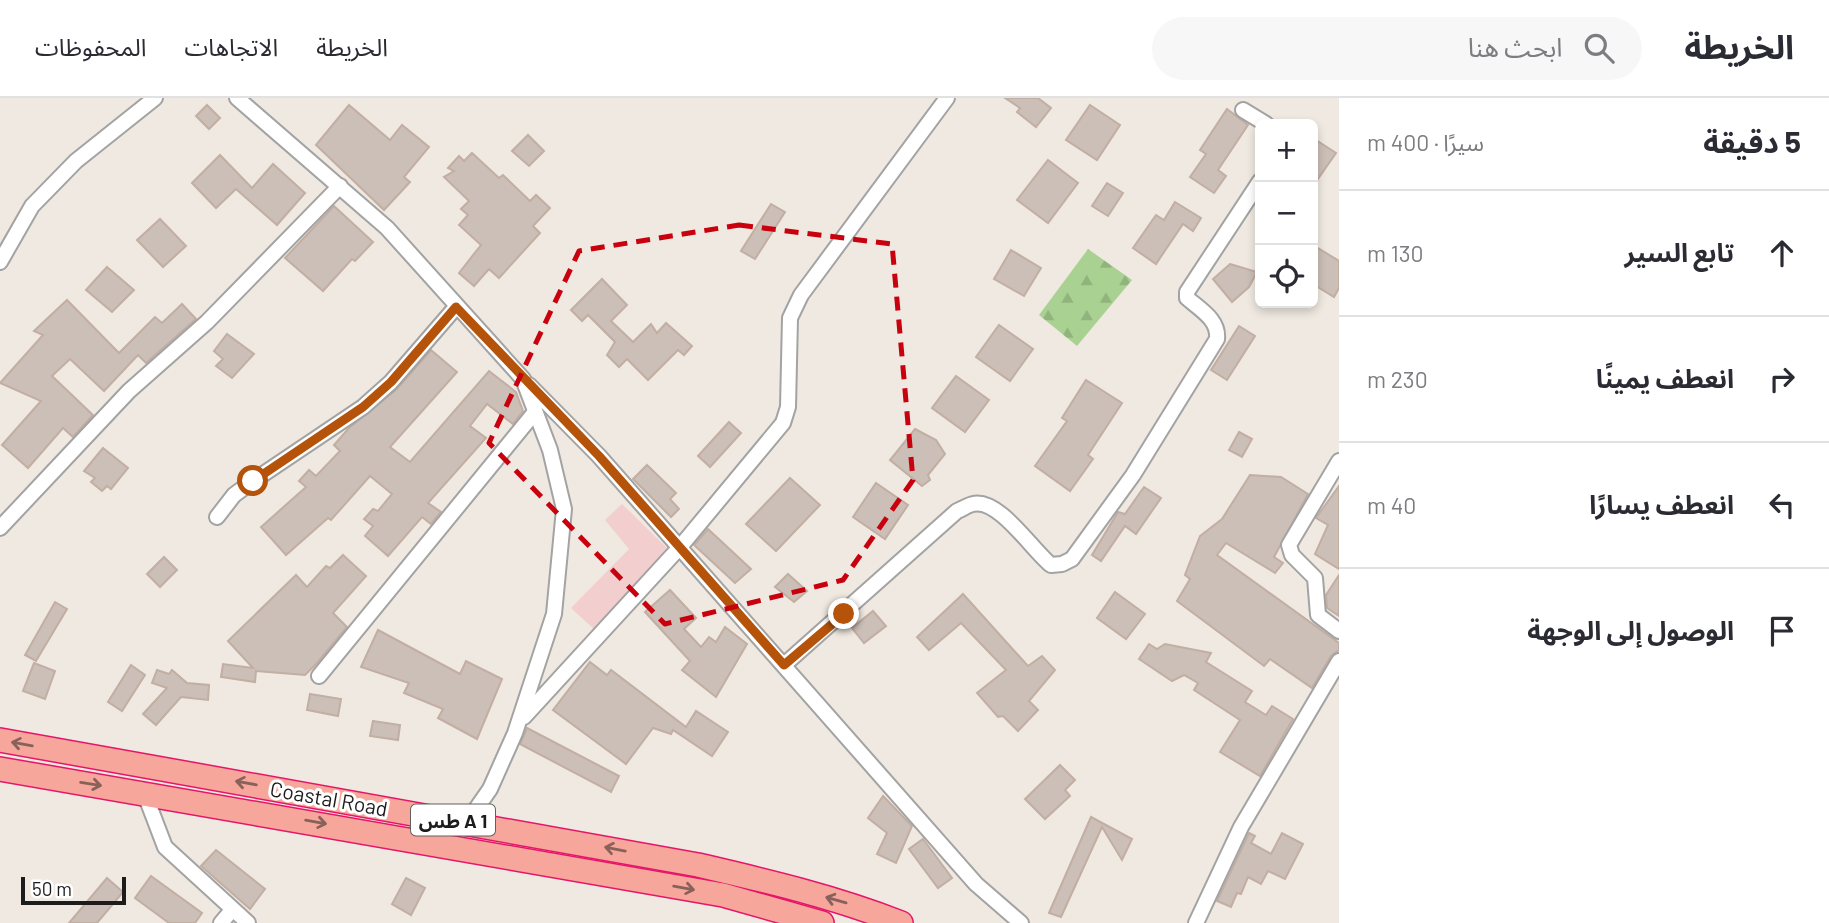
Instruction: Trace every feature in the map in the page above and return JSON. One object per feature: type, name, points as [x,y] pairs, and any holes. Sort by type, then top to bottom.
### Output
[{"type":"highway","name":"Coastal Road","points":[[0,740],[467,822],[765,880],[862,908],[901,923]]},
{"type":"highway","name":"Coastal Road","points":[[0,769],[723,895],[822,923]]},
{"type":"street","points":[[0,262],[32,206],[76,161],[155,98]]},
{"type":"street","points":[[237,98],[387,228],[456,307],[599,456],[976,884],[1021,923]]},
{"type":"street","points":[[518,724],[680,547],[783,423],[788,407],[790,317],[801,295],[947,98]]},
{"type":"street","points":[[1242,110],[1257,119]]},
{"type":"street","points":[[784,665],[957,511],[974,503],[988,505],[1008,520],[1051,565],[1062,565],[1072,559],[1133,475],[1217,339],[1218,330],[1212,319],[1187,298],[1187,292],[1259,182]]},
{"type":"street","points":[[0,528],[129,391],[207,322],[340,186]]},
{"type":"street","points":[[217,517],[234,495],[363,407],[391,382],[456,307]]},
{"type":"street","points":[[467,822],[490,789],[518,724],[554,614],[565,530],[561,489],[523,379]]},
{"type":"street","points":[[318,677],[535,412]]},
{"type":"street","points":[[1339,461],[1289,545],[1292,555],[1315,578],[1318,615],[1339,631]]},
{"type":"street","points":[[1196,923],[1241,827],[1339,661]]},
{"type":"street","points":[[144,792],[165,847],[248,923]]},
{"type":"street","points":[[221,923],[232,910]]},
{"type":"highlighted area","points":[[739,225],[892,244],[913,480],[843,580],[665,624],[489,443],[579,251]]},
{"type":"shaded area","points":[[622,504],[667,548],[595,630],[571,608],[629,549],[605,520]]},
{"type":"green space","points":[[1088,249],[1132,280],[1077,346],[1039,315]]},
{"type":"building","points":[[1005,98],[1038,98],[1051,108],[1036,127],[1017,112],[1020,108]]},
{"type":"building","points":[[207,105],[220,118],[209,129],[196,116]]},
{"type":"building","points":[[349,105],[390,140],[402,125],[429,147],[404,177],[410,182],[384,210],[316,145]]},
{"type":"building","points":[[1090,105],[1120,125],[1097,160],[1066,140]]},
{"type":"building","points":[[1227,109],[1248,125],[1218,170],[1226,176],[1214,193],[1190,177],[1206,154],[1200,150]]},
{"type":"building","points":[[528,135],[544,151],[529,166],[512,151]]},
{"type":"building","points":[[1318,141],[1336,153],[1318,179]]},
{"type":"building","points":[[472,153],[499,178],[503,175],[530,201],[536,195],[550,208],[533,226],[540,233],[499,278],[489,269],[474,286],[459,273],[481,245],[459,225],[468,215],[461,209],[469,201],[444,177],[454,171],[448,168],[459,156],[464,161]]},
{"type":"building","points":[[220,155],[252,188],[273,164],[305,193],[277,225],[236,189],[216,208],[192,183]]},
{"type":"building","points":[[1048,160],[1078,183],[1048,223],[1017,200]]},
{"type":"building","points":[[1107,183],[1123,193],[1108,216],[1092,206]]},
{"type":"building","points":[[1175,202],[1201,218],[1193,231],[1183,224],[1156,264],[1133,248],[1156,215],[1164,220]]},
{"type":"building","points":[[771,204],[785,212],[755,259],[741,251]]},
{"type":"building","points":[[334,206],[373,242],[355,261],[352,259],[323,291],[285,258]]},
{"type":"building","points":[[160,219],[186,246],[163,267],[137,240]]},
{"type":"building","points":[[1318,248],[1339,261],[1339,288],[1334,297],[1318,287]]},
{"type":"building","points":[[1011,250],[1041,268],[1024,296],[994,279]]},
{"type":"building","points":[[1230,264],[1255,271],[1249,287],[1232,302],[1213,279]]},
{"type":"building","points":[[107,267],[134,290],[112,312],[86,290]]},
{"type":"building","points":[[602,279],[627,305],[611,321],[633,342],[651,324],[657,333],[666,323],[692,346],[684,355],[678,350],[648,380],[627,359],[619,367],[607,355],[615,342],[588,315],[582,321],[571,310]]},
{"type":"building","points":[[67,300],[119,353],[155,317],[162,323],[182,304],[196,319],[146,363],[138,355],[104,391],[70,359],[52,376],[93,415],[73,437],[63,428],[28,468],[2,445],[41,401],[0,383],[43,335],[34,331]]},
{"type":"building","points":[[999,325],[1033,349],[1010,381],[976,357]]},
{"type":"building","points":[[1239,326],[1255,336],[1227,380],[1211,370]]},
{"type":"building","points":[[227,334],[254,354],[232,378],[216,366],[223,359],[214,351]]},
{"type":"building","points":[[431,350],[457,372],[390,447],[410,462],[489,371],[516,392],[523,411],[513,424],[487,404],[470,426],[486,438],[428,503],[441,512],[431,524],[422,517],[388,556],[365,536],[373,526],[364,519],[373,509],[378,511],[392,494],[370,476],[331,520],[328,518],[286,555],[261,527],[306,487],[299,481],[309,470],[316,476],[340,451],[334,445],[349,428],[397,389]]},
{"type":"building","points":[[956,376],[989,400],[965,432],[932,408]]},
{"type":"building","points":[[1086,380],[1122,403],[1088,455],[1093,459],[1070,491],[1035,466],[1067,421],[1062,418]]},
{"type":"building","points":[[729,422],[741,433],[710,467],[698,456]]},
{"type":"building","points":[[915,429],[936,440],[945,454],[928,475],[930,480],[922,486],[890,460]]},
{"type":"building","points":[[1239,432],[1252,439],[1242,457],[1229,450]]},
{"type":"building","points":[[103,448],[128,468],[111,489],[107,486],[102,491],[91,482],[95,478],[84,471]]},
{"type":"building","points":[[647,465],[676,493],[670,499],[679,509],[671,517],[633,479]]},
{"type":"building","points":[[1250,475],[1281,477],[1308,494],[1274,557],[1283,563],[1275,573],[1226,543],[1217,555],[1339,643],[1339,650],[1331,656],[1312,688],[1270,659],[1264,666],[1177,601],[1190,579],[1185,575],[1200,536],[1222,519]]},
{"type":"building","points":[[790,478],[820,505],[776,551],[746,524]]},
{"type":"building","points":[[876,483],[908,505],[885,539],[853,517]]},
{"type":"building","points":[[1339,486],[1339,569],[1315,554],[1328,525],[1316,518]]},
{"type":"building","points":[[1144,487],[1161,498],[1136,534],[1125,526],[1101,561],[1092,555],[1118,512],[1125,514]]},
{"type":"building","points":[[708,529],[751,569],[735,583],[694,545]]},
{"type":"building","points":[[343,555],[366,576],[333,613],[347,627],[305,675],[256,671],[255,682],[221,677],[223,664],[253,668],[228,641],[296,575],[307,587],[326,566],[330,568]]},
{"type":"building","points":[[164,557],[177,570],[160,587],[147,574]]},
{"type":"building","points":[[788,574],[807,591],[794,602],[775,587]]},
{"type":"building","points":[[1339,575],[1339,616],[1327,608],[1326,595]]},
{"type":"building","points":[[670,590],[696,618],[684,629],[701,647],[709,637],[716,642],[725,627],[747,644],[716,697],[682,670],[690,661],[645,612]]},
{"type":"building","points":[[1115,592],[1145,614],[1126,639],[1097,618]]},
{"type":"building","points":[[963,594],[1028,666],[1042,656],[1055,670],[1029,701],[1038,710],[1018,731],[1003,716],[998,717],[977,693],[1006,670],[961,623],[929,650],[917,637]]},
{"type":"building","points":[[55,602],[67,609],[36,661],[25,655]]},
{"type":"building","points":[[873,611],[886,626],[864,643],[852,628]]},
{"type":"building","points":[[378,630],[460,674],[466,661],[502,679],[477,739],[438,718],[443,709],[404,693],[409,683],[361,667]]},
{"type":"building","points":[[1149,644],[1157,649],[1165,644],[1211,653],[1206,662],[1252,691],[1245,702],[1266,715],[1272,706],[1293,719],[1260,776],[1220,752],[1240,720],[1194,690],[1198,683],[1184,675],[1172,681],[1139,659]]},
{"type":"building","points":[[590,662],[607,675],[611,670],[686,727],[696,711],[728,732],[712,756],[673,730],[671,734],[653,728],[626,764],[553,710]]},
{"type":"building","points":[[34,663],[55,671],[45,699],[23,691]]},
{"type":"building","points":[[131,665],[145,675],[122,711],[108,702]]},
{"type":"building","points":[[157,670],[169,674],[172,670],[187,683],[209,685],[208,700],[181,697],[156,725],[143,714],[167,688],[152,683]]},
{"type":"building","points":[[310,694],[341,699],[338,716],[307,710]]},
{"type":"building","points":[[373,721],[400,725],[398,740],[370,736]]},
{"type":"building","points":[[527,728],[619,776],[611,792],[520,744]]},
{"type":"building","points":[[1060,765],[1075,780],[1065,790],[1070,796],[1045,819],[1025,799]]},
{"type":"building","points":[[883,796],[912,826],[896,863],[877,854],[887,833],[868,818]]},
{"type":"building","points":[[1091,817],[1132,839],[1122,860],[1102,827],[1061,917],[1049,913]]},
{"type":"building","points":[[1249,833],[1255,836],[1251,843],[1271,854],[1282,833],[1303,844],[1285,879],[1268,871],[1261,884],[1248,877],[1241,894],[1237,893],[1231,907],[1217,901]]},
{"type":"building","points":[[923,839],[952,878],[938,888],[909,849]]},
{"type":"building","points":[[216,850],[265,889],[250,909],[201,866]]},
{"type":"building","points":[[151,876],[202,913],[195,923],[169,923],[135,898]]},
{"type":"building","points":[[107,878],[123,892],[97,923],[69,923]]},
{"type":"building","points":[[406,878],[425,888],[411,915],[392,904]]},
{"type":"route","points":[[253,481],[310,440],[363,407],[391,382],[456,307],[599,456],[784,665],[844,614]]}]
